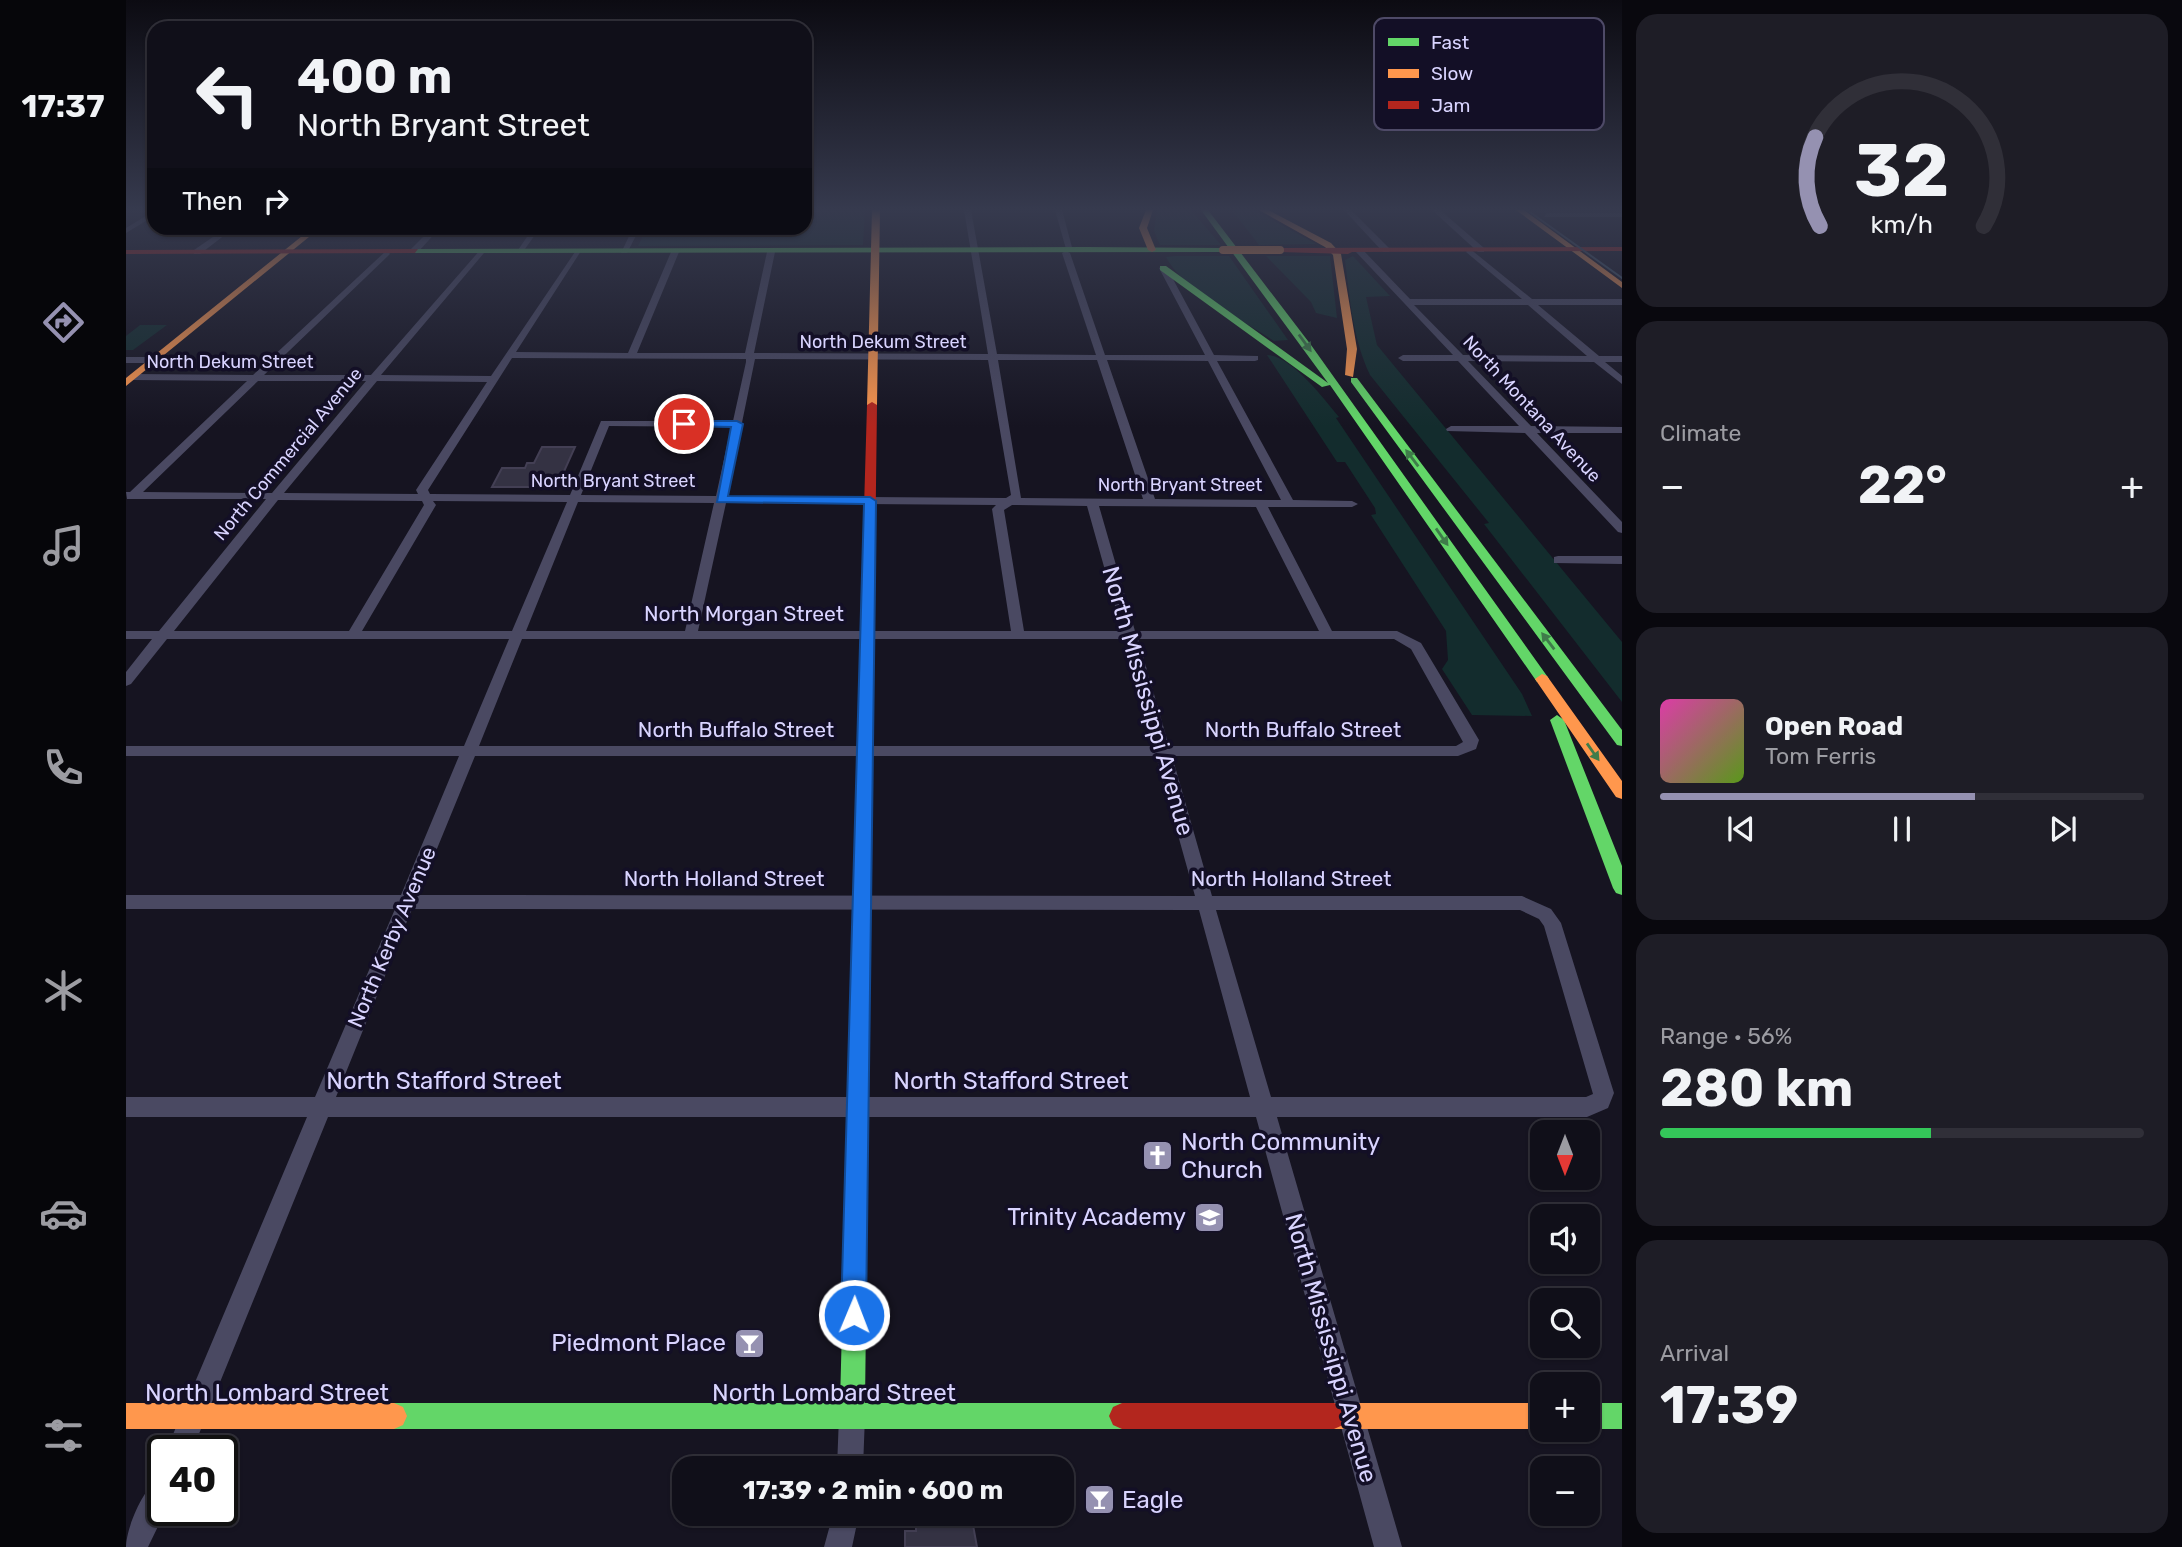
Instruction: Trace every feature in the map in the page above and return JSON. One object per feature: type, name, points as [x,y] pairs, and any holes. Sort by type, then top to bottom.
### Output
[{"type":"main road","points":[[130,380],[251,282]]},
{"type":"main road","points":[[852,1416],[874,282]]},
{"type":"main road","points":[[1183,282],[1346,401]]},
{"type":"main road","points":[[1258,282],[1346,401],[1622,793]]},
{"type":"main road","points":[[1277,282],[1350,376],[1622,741]]},
{"type":"main road","points":[[1340,282],[1352,349],[1350,376]]},
{"type":"main road","points":[[1539,676],[1622,888]]},
{"type":"main road","points":[[1588,696],[1615,709],[1622,718]]},
{"type":"main road","name":"North Lombard Street","points":[[126,1416],[1530,1416]]},
{"type":"main road","points":[[1600,1416],[1622,1416]]},
{"type":"street","points":[[129,497],[355,282]]},
{"type":"street","name":"North Commercial Avenue","points":[[126,681],[275,496],[455,282]]},
{"type":"street","points":[[353,635],[430,505],[422,490],[557,282]]},
{"type":"street","points":[[631,356],[662,282]]},
{"type":"street","points":[[691,635],[765,282]]},
{"type":"street","points":[[980,282],[1017,496],[998,509],[1018,635]]},
{"type":"street","points":[[1077,282],[1100,358],[1150,502]]},
{"type":"street","points":[[1171,282],[1289,504]]},
{"type":"street","name":"North Montana Avenue","points":[[1388,282],[1622,529]]},
{"type":"street","points":[[1509,282],[1622,381]]},
{"type":"street","points":[[1407,302],[1622,302]]},
{"type":"street","name":"North Dekum Street","points":[[510,355],[1255,358]]},
{"type":"street","points":[[1403,358],[1622,359]]},
{"type":"street","name":"North Dekum Street","points":[[126,360],[154,360]]},
{"type":"street","name":"North Dekum Street","points":[[130,380],[494,379]]},
{"type":"street","name":"North Kerby Avenue","points":[[186,1435],[605,423],[737,424]]},
{"type":"street","points":[[1451,429],[1622,430]]},
{"type":"street","name":"North Bryant Street","points":[[129,497],[1352,504]]},
{"type":"street","name":"North Mississippi Avenue","points":[[1092,502],[1388,1547]]},
{"type":"street","points":[[1260,503],[1327,634]]},
{"type":"street","points":[[1559,560],[1622,560]]},
{"type":"street","name":"North Morgan Street","points":[[126,635],[1327,634],[1404,637],[1416,646],[1469,735],[1471,745]]},
{"type":"street","name":"North Buffalo Street","points":[[126,751],[1458,751],[1471,745]]},
{"type":"street","name":"North Holland Street","points":[[126,902],[1510,902],[1532,906],[1552,923],[1601,1080],[1604,1093],[1601,1101]]},
{"type":"street","name":"North Stafford Street","points":[[126,1107],[1587,1107],[1601,1101]]},
{"type":"street","points":[[850,1456],[852,1416]]},
{"type":"street","points":[[133,1547],[147,1520]]},
{"type":"street","points":[[838,1547],[843,1526]]},
{"type":"green space","points":[[1188,282],[1247,282],[1288,340],[1274,341]]},
{"type":"green space","points":[[1292,282],[1333,282],[1337,318],[1316,313],[1311,302]]},
{"type":"green space","points":[[1348,282],[1377,282],[1390,296],[1366,297],[1377,345],[1622,642],[1622,702],[1484,524],[1489,523],[1370,375],[1356,333]]},
{"type":"green space","points":[[140,325],[167,325],[133,350],[126,350],[126,336]]},
{"type":"green space","points":[[1267,355],[1286,362],[1296,370],[1339,417],[1336,418],[1522,694],[1532,716],[1472,715],[1442,669],[1448,660],[1446,631],[1371,515],[1376,514],[1375,508],[1345,462],[1337,462]]},
{"type":"building","points":[[542,447],[575,447],[557,487],[492,487],[502,468],[525,468],[527,463],[534,463]]},
{"type":"building","points":[[916,1526],[973,1526],[977,1547],[905,1547],[905,1531],[916,1531]]},
{"type":"traffic: fast","points":[[1183,282],[1325,385]]},
{"type":"traffic: fast","points":[[1259,282],[1308,347],[1542,679]]},
{"type":"traffic: fast","points":[[1354,380],[1622,741]]},
{"type":"traffic: fast","points":[[852,1416],[867,645]]},
{"type":"traffic: fast","points":[[1557,720],[1622,888]]},
{"type":"traffic: fast","points":[[394,1416],[1122,1416]]},
{"type":"traffic: fast","points":[[1600,1416],[1622,1416]]},
{"type":"traffic: slow","points":[[126,383],[250,282]]},
{"type":"traffic: slow","points":[[872,405],[875,282]]},
{"type":"traffic: slow","points":[[1341,282],[1352,349],[1350,375]]},
{"type":"traffic: slow","points":[[1617,282],[1622,286]]},
{"type":"traffic: slow","points":[[1542,679],[1622,793]]},
{"type":"traffic: slow","points":[[126,1416],[394,1416]]},
{"type":"traffic: slow","points":[[1334,1416],[1530,1416]]},
{"type":"traffic: jam","points":[[867,645],[872,405]]},
{"type":"traffic: jam","points":[[1122,1416],[1334,1416]]},
{"type":"place","name":"North Community Church","points":[[1158,1156]]},
{"type":"place","name":"Trinity Academy","points":[[1209,1217]]},
{"type":"place","name":"Piedmont Place","points":[[749,1343]]},
{"type":"place","name":"Eagle","points":[[1099,1500]]},
{"type":"route","points":[[684,424],[737,424],[721,499],[870,501],[854,1315]]}]
